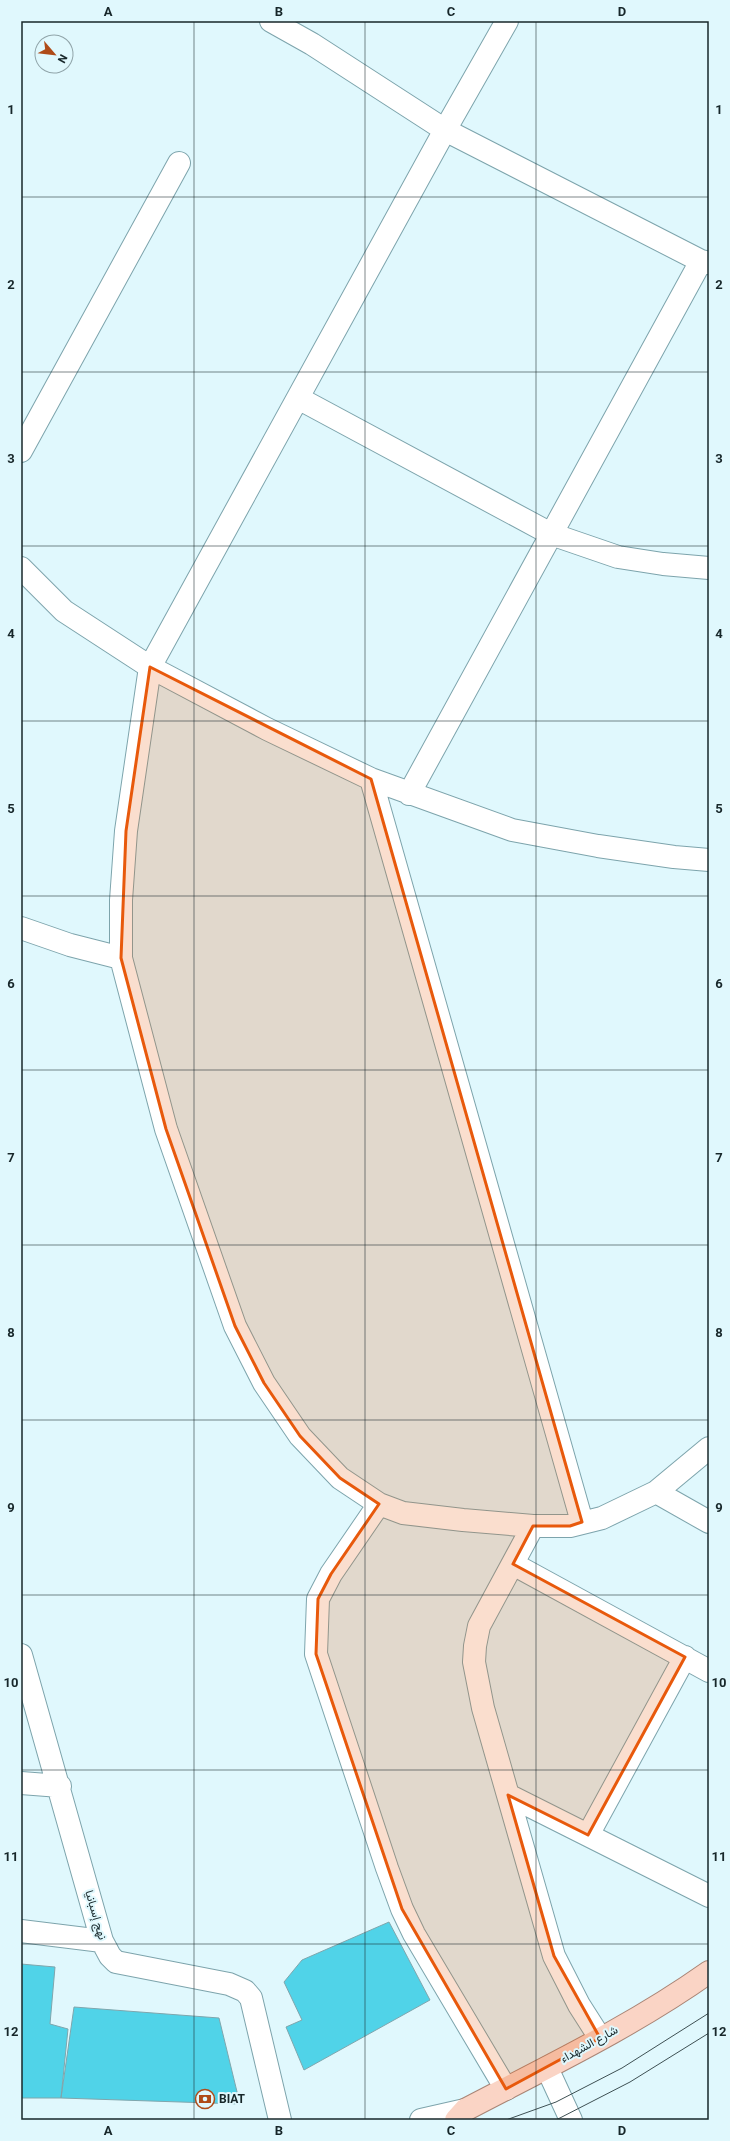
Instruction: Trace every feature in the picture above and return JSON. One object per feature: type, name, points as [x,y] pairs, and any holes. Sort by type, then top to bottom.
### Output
[{"type":"main road","name":"شارع الشهداء","points":[[460,2115],[600,2038],[685,1989],[709,1972]]},
{"type":"street","points":[[270,21],[312,44],[445,130],[705,262],[551,534],[409,794]]},
{"type":"street","points":[[508,21],[445,130],[150,667],[126,830],[121,900],[121,958],[166,1130],[235,1326],[264,1383],[300,1436],[340,1478],[379,1504],[403,1513],[533,1526],[570,1526],[602,1518],[656,1492],[709,1448]]},
{"type":"street","points":[[21,451],[179,163]]},
{"type":"street","points":[[298,398],[551,534],[618,557],[663,564],[709,568]]},
{"type":"street","points":[[21,568],[64,611],[150,667],[267,729],[371,778],[409,794],[512,830],[606,847],[674,857],[709,860]]},
{"type":"street","points":[[371,778],[582,1522]]},
{"type":"street","points":[[21,928],[70,945],[121,958]]},
{"type":"street","points":[[656,1492],[709,1522]]},
{"type":"street","points":[[379,1504],[331,1574],[318,1598],[316,1654],[387,1868],[402,1908],[414,1934],[506,2089]]},
{"type":"street","points":[[533,1526],[479,1626],[475,1646],[474,1662],[483,1708],[554,1956],[579,2004],[600,2038]]},
{"type":"street","points":[[513,1564],[709,1671]]},
{"type":"street","points":[[588,1835],[685,1658]]},
{"type":"street","name":"نهج إسبانيا","points":[[23,1666],[60,1786],[102,1941],[110,1956],[116,1962],[229,1984],[245,1991],[251,1998],[280,2120]]},
{"type":"street","points":[[21,1783],[60,1786]]},
{"type":"street","points":[[508,1795],[709,1896]]},
{"type":"street","points":[[21,1931],[102,1941]]},
{"type":"street","points":[[546,2068],[571,2120]]},
{"type":"street","points":[[421,2120],[460,2115]]},
{"type":"highlighted area","points":[[150,667],[371,779],[582,1522],[570,1526],[533,1526],[513,1564],[685,1657],[588,1835],[508,1795],[554,1956],[600,2038],[506,2089],[402,1909],[316,1654],[318,1599],[331,1574],[379,1504],[340,1478],[300,1436],[264,1383],[235,1326],[166,1129],[121,958],[126,831]]},
{"type":"building","points":[[389,1922],[430,2000],[304,2070],[286,2027],[302,2020],[284,1982],[302,1960]]},
{"type":"building","points":[[21,1964],[55,1967],[50,2024],[68,2029],[61,2098],[21,2098]]},
{"type":"building","points":[[74,2007],[219,2018],[240,2104],[61,2098]]},
{"type":"tram line","points":[[506,2120],[556,2102],[622,2068],[709,2013]]},
{"type":"tram line","points":[[556,2120],[630,2082],[709,2033]]},
{"type":"place","name":"BIAT","points":[[205,2099]]}]
